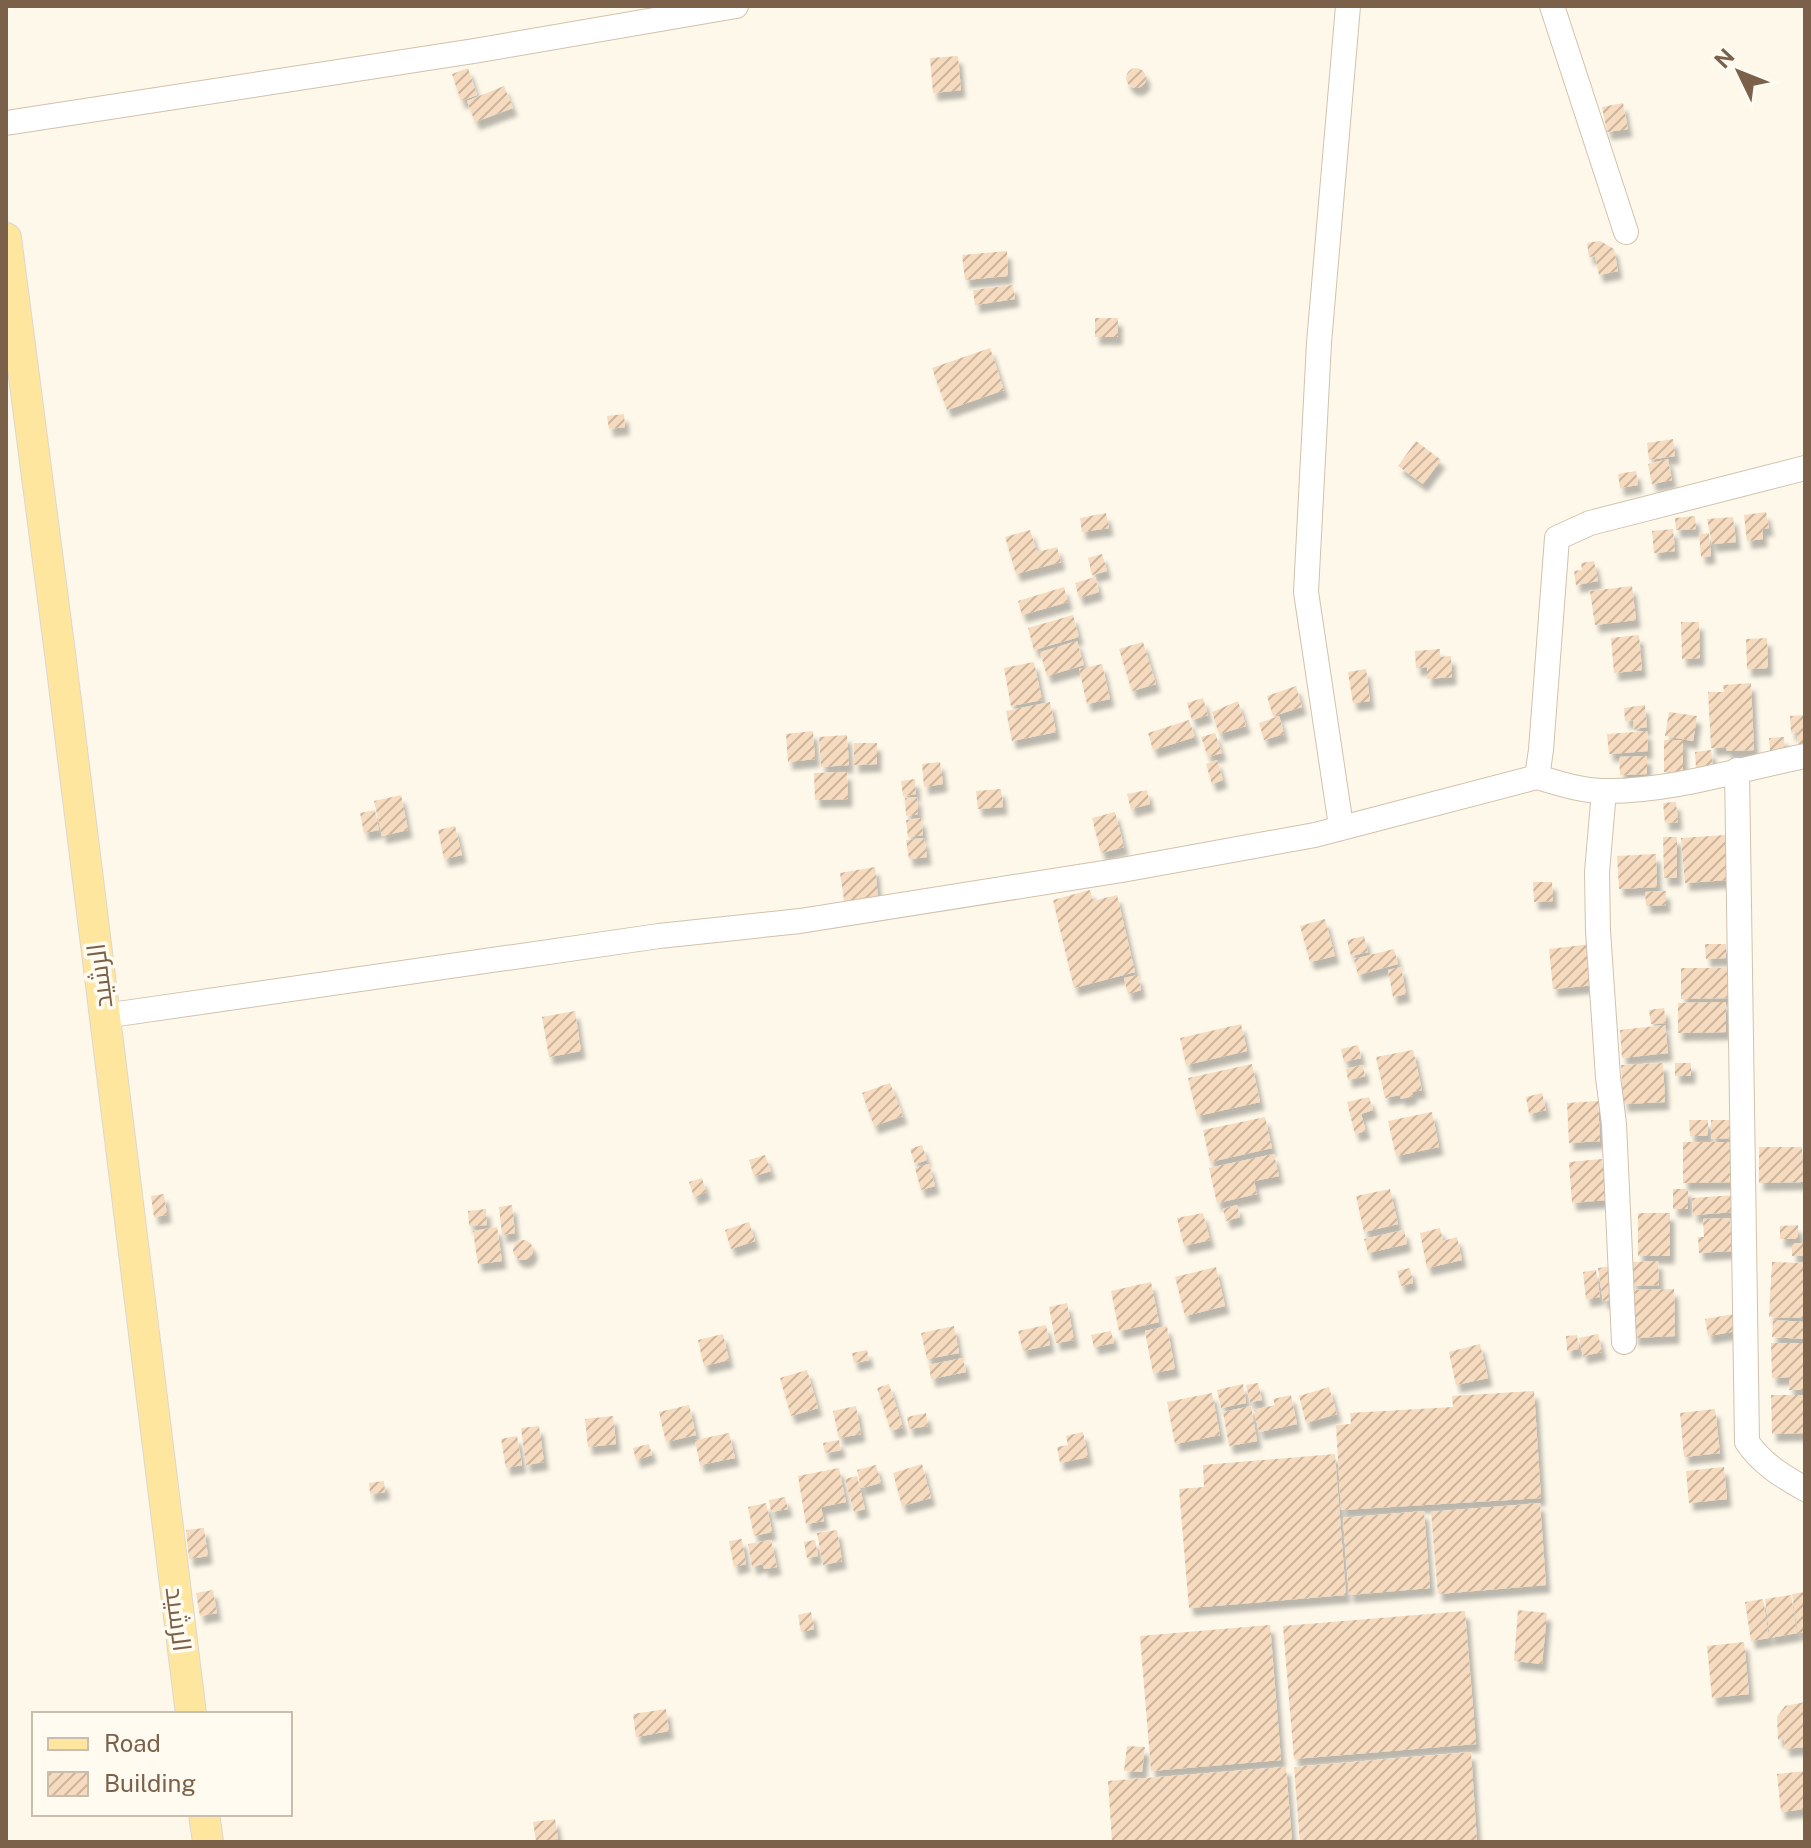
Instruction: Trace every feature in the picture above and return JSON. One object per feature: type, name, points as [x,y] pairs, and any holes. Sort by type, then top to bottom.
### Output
[{"type":"main road","name":"الرشيد","points":[[6,238],[191,1712]]},
{"type":"main road","points":[[204,1816],[208,1842]]},
{"type":"street","points":[[6,123],[474,51],[736,6]]},
{"type":"street","points":[[1341,826],[1306,592],[1319,343],[1348,6]]},
{"type":"street","points":[[1552,6],[1626,232]]},
{"type":"street","points":[[1537,777],[1557,538],[1590,523],[1805,468]]},
{"type":"street","points":[[104,1016],[659,936],[800,921],[1122,870],[1315,835],[1537,777],[1581,789],[1604,791],[1662,786],[1805,756]]},
{"type":"street","points":[[1737,770],[1747,1442],[1756,1455],[1778,1473],[1805,1489]]},
{"type":"street","points":[[1604,791],[1597,872],[1598,931],[1614,1124],[1624,1342]]},
{"type":"building","points":[[958,56],[961,90],[933,93],[930,58]]},
{"type":"building","points":[[468,68],[477,95],[461,101],[452,74]]},
{"type":"building","points":[[1132,68],[1140,68],[1146,78],[1140,88],[1132,88],[1126,82],[1126,74]]},
{"type":"building","points":[[504,86],[513,108],[475,122],[467,101]]},
{"type":"building","points":[[1623,103],[1628,129],[1607,132],[1602,107]]},
{"type":"building","points":[[1600,241],[1614,249],[1618,271],[1599,275],[1595,256],[1589,257],[1587,243]]},
{"type":"building","points":[[1007,251],[1008,276],[965,280],[962,255]]},
{"type":"building","points":[[1013,285],[1015,299],[975,305],[973,290]]},
{"type":"building","points":[[1095,318],[1118,318],[1118,337],[1095,337]]},
{"type":"building","points":[[990,348],[1004,390],[947,410],[932,368]]},
{"type":"building","points":[[624,414],[625,427],[609,429],[607,416]]},
{"type":"building","points":[[1673,439],[1675,456],[1649,460],[1647,443]]},
{"type":"building","points":[[1416,441],[1441,460],[1423,484],[1398,466]]},
{"type":"building","points":[[1668,459],[1672,480],[1652,484],[1648,464]]},
{"type":"building","points":[[1636,471],[1638,485],[1620,488],[1618,474]]},
{"type":"building","points":[[1766,512],[1769,528],[1762,529],[1763,539],[1747,541],[1744,515]]},
{"type":"building","points":[[1106,513],[1109,528],[1082,532],[1080,518]]},
{"type":"building","points":[[1695,516],[1696,529],[1676,530],[1675,518]]},
{"type":"building","points":[[1733,517],[1736,542],[1712,544],[1707,519]]},
{"type":"building","points":[[1673,529],[1675,551],[1654,553],[1652,531]]},
{"type":"building","points":[[1030,530],[1037,552],[1057,547],[1061,562],[1016,574],[1005,537]]},
{"type":"building","points":[[1709,533],[1711,556],[1701,557],[1699,534]]},
{"type":"building","points":[[1102,554],[1107,571],[1092,575],[1088,558]]},
{"type":"building","points":[[1594,561],[1598,581],[1576,585],[1574,571],[1582,570],[1581,563]]},
{"type":"building","points":[[1095,577],[1099,592],[1079,598],[1075,583]]},
{"type":"building","points":[[1632,586],[1636,620],[1595,625],[1590,591]]},
{"type":"building","points":[[1064,587],[1068,602],[1022,615],[1018,601]]},
{"type":"building","points":[[1073,615],[1079,637],[1034,650],[1028,628]]},
{"type":"building","points":[[1681,622],[1699,622],[1700,658],[1682,659]]},
{"type":"building","points":[[1639,635],[1642,670],[1614,673],[1611,638]]},
{"type":"building","points":[[1767,638],[1768,668],[1747,669],[1746,639]]},
{"type":"building","points":[[1077,641],[1084,665],[1047,676],[1040,652]]},
{"type":"building","points":[[1143,642],[1156,684],[1132,691],[1119,649]]},
{"type":"building","points":[[1440,649],[1440,657],[1451,656],[1452,677],[1427,679],[1427,667],[1416,668],[1415,651]]},
{"type":"building","points":[[1034,662],[1042,700],[1011,706],[1004,668]]},
{"type":"building","points":[[1102,664],[1110,699],[1087,704],[1079,669]]},
{"type":"building","points":[[1366,669],[1370,701],[1353,703],[1348,672]]},
{"type":"building","points":[[1751,683],[1754,750],[1711,748],[1708,692],[1724,692],[1723,685]]},
{"type":"building","points":[[1296,686],[1302,707],[1273,716],[1267,696]]},
{"type":"building","points":[[1203,698],[1208,715],[1192,720],[1187,703]]},
{"type":"building","points":[[1238,701],[1246,726],[1219,734],[1212,712]]},
{"type":"building","points":[[1050,702],[1056,732],[1012,741],[1006,711]]},
{"type":"building","points":[[1645,705],[1647,727],[1634,729],[1633,720],[1625,721],[1624,708]]},
{"type":"building","points":[[1669,712],[1697,716],[1693,741],[1665,736]]},
{"type":"building","points":[[1805,715],[1805,746],[1798,747],[1797,732],[1791,733],[1790,716]]},
{"type":"building","points":[[1279,716],[1284,734],[1264,740],[1259,723]]},
{"type":"building","points":[[1189,720],[1195,737],[1153,750],[1148,733]]},
{"type":"building","points":[[813,731],[815,759],[788,762],[786,734]]},
{"type":"building","points":[[1647,731],[1648,751],[1609,754],[1607,734]]},
{"type":"building","points":[[1215,733],[1222,753],[1208,757],[1201,737]]},
{"type":"building","points":[[847,735],[849,765],[821,767],[819,737]]},
{"type":"building","points":[[1784,737],[1785,751],[1770,751],[1769,738]]},
{"type":"building","points":[[1664,740],[1683,740],[1683,772],[1664,772]]},
{"type":"building","points":[[854,743],[877,743],[877,764],[854,765]]},
{"type":"building","points":[[1711,750],[1713,766],[1696,768],[1695,752]]},
{"type":"building","points":[[1647,756],[1647,774],[1620,775],[1619,757]]},
{"type":"building","points":[[1217,760],[1223,780],[1212,784],[1206,764]]},
{"type":"building","points":[[940,762],[943,784],[924,787],[922,764]]},
{"type":"building","points":[[847,772],[848,799],[815,800],[814,773]]},
{"type":"building","points":[[915,779],[916,794],[903,796],[901,781]]},
{"type":"building","points":[[1001,789],[1003,807],[978,809],[976,791]]},
{"type":"building","points":[[1147,790],[1150,804],[1131,809],[1127,794]]},
{"type":"building","points":[[401,795],[408,830],[382,836],[374,801]]},
{"type":"building","points":[[917,797],[918,814],[906,816],[905,798]]},
{"type":"building","points":[[1676,802],[1678,822],[1665,823],[1663,803]]},
{"type":"building","points":[[375,810],[379,830],[364,833],[360,813]]},
{"type":"building","points":[[1115,812],[1124,847],[1101,853],[1092,818]]},
{"type":"building","points":[[921,818],[923,835],[908,837],[906,820]]},
{"type":"building","points":[[455,826],[462,855],[444,859],[438,830]]},
{"type":"building","points":[[1726,835],[1729,880],[1685,883],[1681,838]]},
{"type":"building","points":[[1663,837],[1677,837],[1677,878],[1664,878]]},
{"type":"building","points":[[924,838],[927,857],[909,859],[906,840]]},
{"type":"building","points":[[1656,854],[1657,887],[1619,889],[1617,856]]},
{"type":"building","points":[[875,867],[878,899],[845,906],[840,873]]},
{"type":"building","points":[[1533,882],[1552,882],[1553,901],[1534,902]]},
{"type":"building","points":[[1090,890],[1093,901],[1117,895],[1135,972],[1074,988],[1053,900]]},
{"type":"building","points":[[1666,891],[1666,905],[1646,906],[1645,892]]},
{"type":"building","points":[[1325,919],[1335,956],[1310,962],[1300,926]]},
{"type":"building","points":[[1364,936],[1368,952],[1351,956],[1347,940]]},
{"type":"building","points":[[1592,944],[1596,985],[1553,989],[1549,949]]},
{"type":"building","points":[[1705,944],[1726,944],[1726,958],[1706,959]]},
{"type":"building","points":[[1394,949],[1398,964],[1358,975],[1354,959]]},
{"type":"building","points":[[1401,967],[1406,994],[1393,997],[1388,970]]},
{"type":"building","points":[[1681,968],[1728,968],[1729,998],[1681,999]]},
{"type":"building","points":[[1138,975],[1141,990],[1128,994],[1124,978]]},
{"type":"building","points":[[1726,1002],[1726,1032],[1678,1033],[1678,1003]]},
{"type":"building","points":[[1664,1008],[1666,1023],[1651,1024],[1649,1010]]},
{"type":"building","points":[[575,1011],[581,1051],[549,1057],[542,1017]]},
{"type":"building","points":[[1241,1024],[1247,1051],[1186,1065],[1180,1038]]},
{"type":"building","points":[[1665,1025],[1668,1053],[1622,1058],[1620,1030]]},
{"type":"building","points":[[1358,1045],[1361,1058],[1344,1062],[1341,1049]]},
{"type":"building","points":[[1413,1050],[1422,1090],[1401,1099],[1400,1095],[1385,1098],[1376,1057]]},
{"type":"building","points":[[1663,1063],[1665,1102],[1623,1104],[1621,1065]]},
{"type":"building","points":[[1675,1063],[1691,1063],[1691,1076],[1675,1076]]},
{"type":"building","points":[[1252,1064],[1260,1102],[1197,1116],[1188,1078]]},
{"type":"building","points":[[1363,1065],[1365,1076],[1348,1080],[1346,1069]]},
{"type":"building","points":[[890,1083],[903,1116],[874,1126],[862,1093]]},
{"type":"building","points":[[1542,1093],[1546,1110],[1529,1114],[1526,1097]]},
{"type":"building","points":[[1369,1097],[1373,1110],[1361,1114],[1366,1131],[1355,1134],[1347,1102]]},
{"type":"building","points":[[1598,1101],[1600,1141],[1569,1143],[1567,1103]]},
{"type":"building","points":[[1432,1112],[1439,1147],[1396,1156],[1388,1121]]},
{"type":"building","points":[[1265,1117],[1272,1148],[1210,1162],[1203,1130]]},
{"type":"building","points":[[1689,1120],[1708,1120],[1708,1136],[1690,1136]]},
{"type":"building","points":[[1711,1120],[1733,1120],[1733,1138],[1711,1139]]},
{"type":"building","points":[[1683,1142],[1735,1142],[1735,1182],[1683,1183]]},
{"type":"building","points":[[922,1145],[927,1160],[915,1164],[910,1149]]},
{"type":"building","points":[[1759,1147],[1802,1147],[1803,1182],[1759,1183]]},
{"type":"building","points":[[1274,1154],[1279,1176],[1254,1181],[1257,1194],[1217,1203],[1209,1168]]},
{"type":"building","points":[[765,1155],[771,1171],[754,1176],[749,1160]]},
{"type":"building","points":[[1602,1159],[1606,1200],[1572,1203],[1569,1162]]},
{"type":"building","points":[[929,1164],[935,1186],[921,1190],[915,1168]]},
{"type":"building","points":[[702,1178],[706,1192],[694,1197],[689,1182]]},
{"type":"building","points":[[1390,1189],[1398,1224],[1364,1232],[1356,1196]]},
{"type":"building","points":[[1673,1189],[1688,1189],[1688,1209],[1673,1209]]},
{"type":"building","points":[[164,1194],[167,1215],[154,1217],[151,1196]]},
{"type":"building","points":[[1735,1195],[1735,1212],[1693,1215],[1692,1198]]},
{"type":"building","points":[[512,1205],[515,1233],[502,1235],[499,1207]]},
{"type":"building","points":[[1237,1205],[1240,1217],[1226,1221],[1223,1209]]},
{"type":"building","points":[[486,1209],[487,1225],[469,1226],[468,1211]]},
{"type":"building","points":[[1203,1213],[1210,1240],[1184,1246],[1177,1218]]},
{"type":"building","points":[[1638,1213],[1670,1213],[1670,1256],[1638,1256]]},
{"type":"building","points":[[1730,1218],[1732,1251],[1699,1253],[1698,1237],[1704,1237],[1703,1219]]},
{"type":"building","points":[[749,1222],[755,1241],[731,1249],[725,1230]]},
{"type":"building","points":[[1798,1225],[1798,1239],[1780,1239],[1780,1226]]},
{"type":"building","points":[[497,1227],[502,1261],[478,1264],[473,1231]]},
{"type":"building","points":[[1440,1228],[1443,1241],[1457,1237],[1462,1260],[1427,1268],[1420,1233]]},
{"type":"building","points":[[1404,1230],[1407,1244],[1368,1253],[1364,1239]]},
{"type":"building","points":[[519,1240],[527,1240],[533,1250],[527,1260],[519,1260],[513,1254],[513,1246]]},
{"type":"building","points":[[1792,1243],[1805,1243],[1805,1256],[1792,1256]]},
{"type":"building","points":[[1658,1261],[1659,1285],[1632,1286],[1631,1262]]},
{"type":"building","points":[[1772,1262],[1805,1263],[1803,1318],[1769,1317]]},
{"type":"building","points":[[1612,1266],[1616,1299],[1603,1301],[1598,1268]]},
{"type":"building","points":[[1216,1267],[1225,1306],[1185,1316],[1175,1277]]},
{"type":"building","points":[[1410,1268],[1413,1283],[1401,1286],[1397,1271]]},
{"type":"building","points":[[1596,1270],[1600,1297],[1586,1299],[1583,1272]]},
{"type":"building","points":[[1151,1282],[1159,1322],[1119,1331],[1111,1291]]},
{"type":"building","points":[[1674,1289],[1675,1336],[1634,1338],[1633,1290]]},
{"type":"building","points":[[1067,1303],[1074,1340],[1056,1343],[1049,1307]]},
{"type":"building","points":[[1734,1314],[1737,1331],[1708,1336],[1705,1319]]},
{"type":"building","points":[[1773,1320],[1805,1322],[1805,1339],[1772,1337]]},
{"type":"building","points":[[1046,1325],[1050,1345],[1023,1351],[1018,1331]]},
{"type":"building","points":[[954,1326],[959,1353],[927,1359],[921,1333]]},
{"type":"building","points":[[1167,1326],[1175,1369],[1153,1373],[1145,1331]]},
{"type":"building","points":[[1111,1331],[1114,1343],[1094,1347],[1091,1335]]},
{"type":"building","points":[[723,1334],[729,1360],[704,1366],[698,1340]]},
{"type":"building","points":[[1598,1334],[1602,1352],[1583,1356],[1579,1338]]},
{"type":"building","points":[[1577,1335],[1579,1349],[1567,1351],[1566,1336]]},
{"type":"building","points":[[1771,1343],[1805,1343],[1805,1390],[1789,1390],[1789,1377],[1772,1378]]},
{"type":"building","points":[[1480,1344],[1488,1378],[1456,1385],[1449,1352]]},
{"type":"building","points":[[867,1350],[869,1360],[854,1363],[852,1353]]},
{"type":"building","points":[[963,1358],[966,1372],[931,1379],[929,1365]]},
{"type":"building","points":[[807,1370],[818,1408],[791,1416],[780,1378]]},
{"type":"building","points":[[1258,1383],[1262,1400],[1250,1402],[1246,1385]]},
{"type":"building","points":[[889,1384],[903,1427],[891,1431],[877,1388]]},
{"type":"building","points":[[1243,1384],[1246,1403],[1221,1408],[1217,1390]]},
{"type":"building","points":[[1329,1387],[1337,1414],[1306,1423],[1299,1396]]},
{"type":"building","points":[[1534,1391],[1541,1498],[1341,1510],[1336,1425],[1351,1424],[1350,1413],[1453,1407],[1452,1396]]},
{"type":"building","points":[[1212,1393],[1220,1435],[1175,1444],[1167,1402]]},
{"type":"building","points":[[1291,1395],[1297,1424],[1259,1432],[1254,1410],[1275,1405],[1273,1399]]},
{"type":"building","points":[[1771,1395],[1804,1395],[1805,1433],[1772,1434]]},
{"type":"building","points":[[689,1405],[696,1435],[666,1442],[659,1412]]},
{"type":"building","points":[[856,1406],[861,1434],[839,1438],[833,1411]]},
{"type":"building","points":[[1251,1406],[1257,1441],[1229,1446],[1223,1412]]},
{"type":"building","points":[[1715,1409],[1720,1453],[1684,1457],[1680,1413]]},
{"type":"building","points":[[926,1413],[928,1426],[909,1429],[907,1417]]},
{"type":"building","points":[[613,1416],[616,1444],[588,1447],[585,1419]]},
{"type":"building","points":[[539,1426],[544,1462],[526,1465],[521,1428]]},
{"type":"building","points":[[1083,1432],[1088,1457],[1060,1463],[1057,1447],[1068,1445],[1066,1436]]},
{"type":"building","points":[[729,1433],[735,1458],[700,1465],[695,1440]]},
{"type":"building","points":[[517,1436],[522,1465],[506,1468],[501,1439]]},
{"type":"building","points":[[839,1440],[841,1450],[825,1453],[823,1443]]},
{"type":"building","points":[[649,1444],[652,1455],[636,1460],[633,1448]]},
{"type":"building","points":[[1335,1454],[1346,1595],[1189,1608],[1179,1489],[1204,1487],[1203,1465]]},
{"type":"building","points":[[922,1464],[931,1498],[902,1506],[893,1473]]},
{"type":"building","points":[[876,1465],[881,1483],[861,1488],[857,1470]]},
{"type":"building","points":[[1724,1467],[1727,1499],[1689,1503],[1686,1471]]},
{"type":"building","points":[[839,1468],[846,1502],[821,1507],[824,1521],[806,1524],[798,1476]]},
{"type":"building","points":[[857,1476],[865,1509],[854,1512],[845,1479]]},
{"type":"building","points":[[384,1481],[385,1492],[370,1494],[369,1483]]},
{"type":"building","points":[[785,1497],[788,1509],[771,1512],[769,1500]]},
{"type":"building","points":[[766,1503],[772,1532],[754,1536],[748,1507]]},
{"type":"building","points":[[1540,1503],[1546,1585],[1438,1594],[1431,1512]]},
{"type":"building","points":[[1424,1511],[1430,1588],[1349,1595],[1343,1518]]},
{"type":"building","points":[[204,1528],[208,1556],[189,1559],[186,1530]]},
{"type":"building","points":[[837,1530],[842,1561],[823,1565],[817,1533]]},
{"type":"building","points":[[742,1539],[746,1564],[734,1567],[729,1541]]},
{"type":"building","points":[[771,1540],[777,1567],[764,1569],[763,1564],[752,1567],[748,1544]]},
{"type":"building","points":[[815,1540],[818,1556],[807,1558],[804,1542]]},
{"type":"building","points":[[213,1590],[217,1613],[200,1616],[196,1593]]},
{"type":"building","points":[[1805,1592],[1805,1632],[1798,1633],[1792,1594]]},
{"type":"building","points":[[1791,1595],[1797,1633],[1770,1638],[1765,1599]]},
{"type":"building","points":[[1763,1599],[1769,1638],[1751,1641],[1745,1602]]},
{"type":"building","points":[[1518,1610],[1547,1613],[1542,1664],[1514,1661]]},
{"type":"building","points":[[1465,1611],[1476,1744],[1294,1759],[1283,1626]]},
{"type":"building","points":[[811,1612],[814,1629],[801,1632],[798,1615]]},
{"type":"building","points":[[1270,1625],[1281,1760],[1151,1771],[1140,1636]]},
{"type":"building","points":[[1744,1642],[1749,1694],[1712,1698],[1707,1646]]},
{"type":"building","points":[[1805,1702],[1805,1747],[1785,1749],[1784,1739],[1778,1740],[1777,1717],[1785,1706]]},
{"type":"building","points":[[666,1709],[669,1731],[636,1737],[633,1714]]},
{"type":"building","points":[[1127,1746],[1145,1747],[1142,1772],[1124,1771]]},
{"type":"building","points":[[1471,1752],[1477,1842],[1300,1842],[1294,1767]]},
{"type":"building","points":[[1286,1767],[1292,1842],[1112,1842],[1108,1781]]},
{"type":"building","points":[[1805,1771],[1805,1809],[1781,1812],[1777,1774]]},
{"type":"building","points":[[555,1819],[558,1839],[536,1841],[533,1822]]}]
